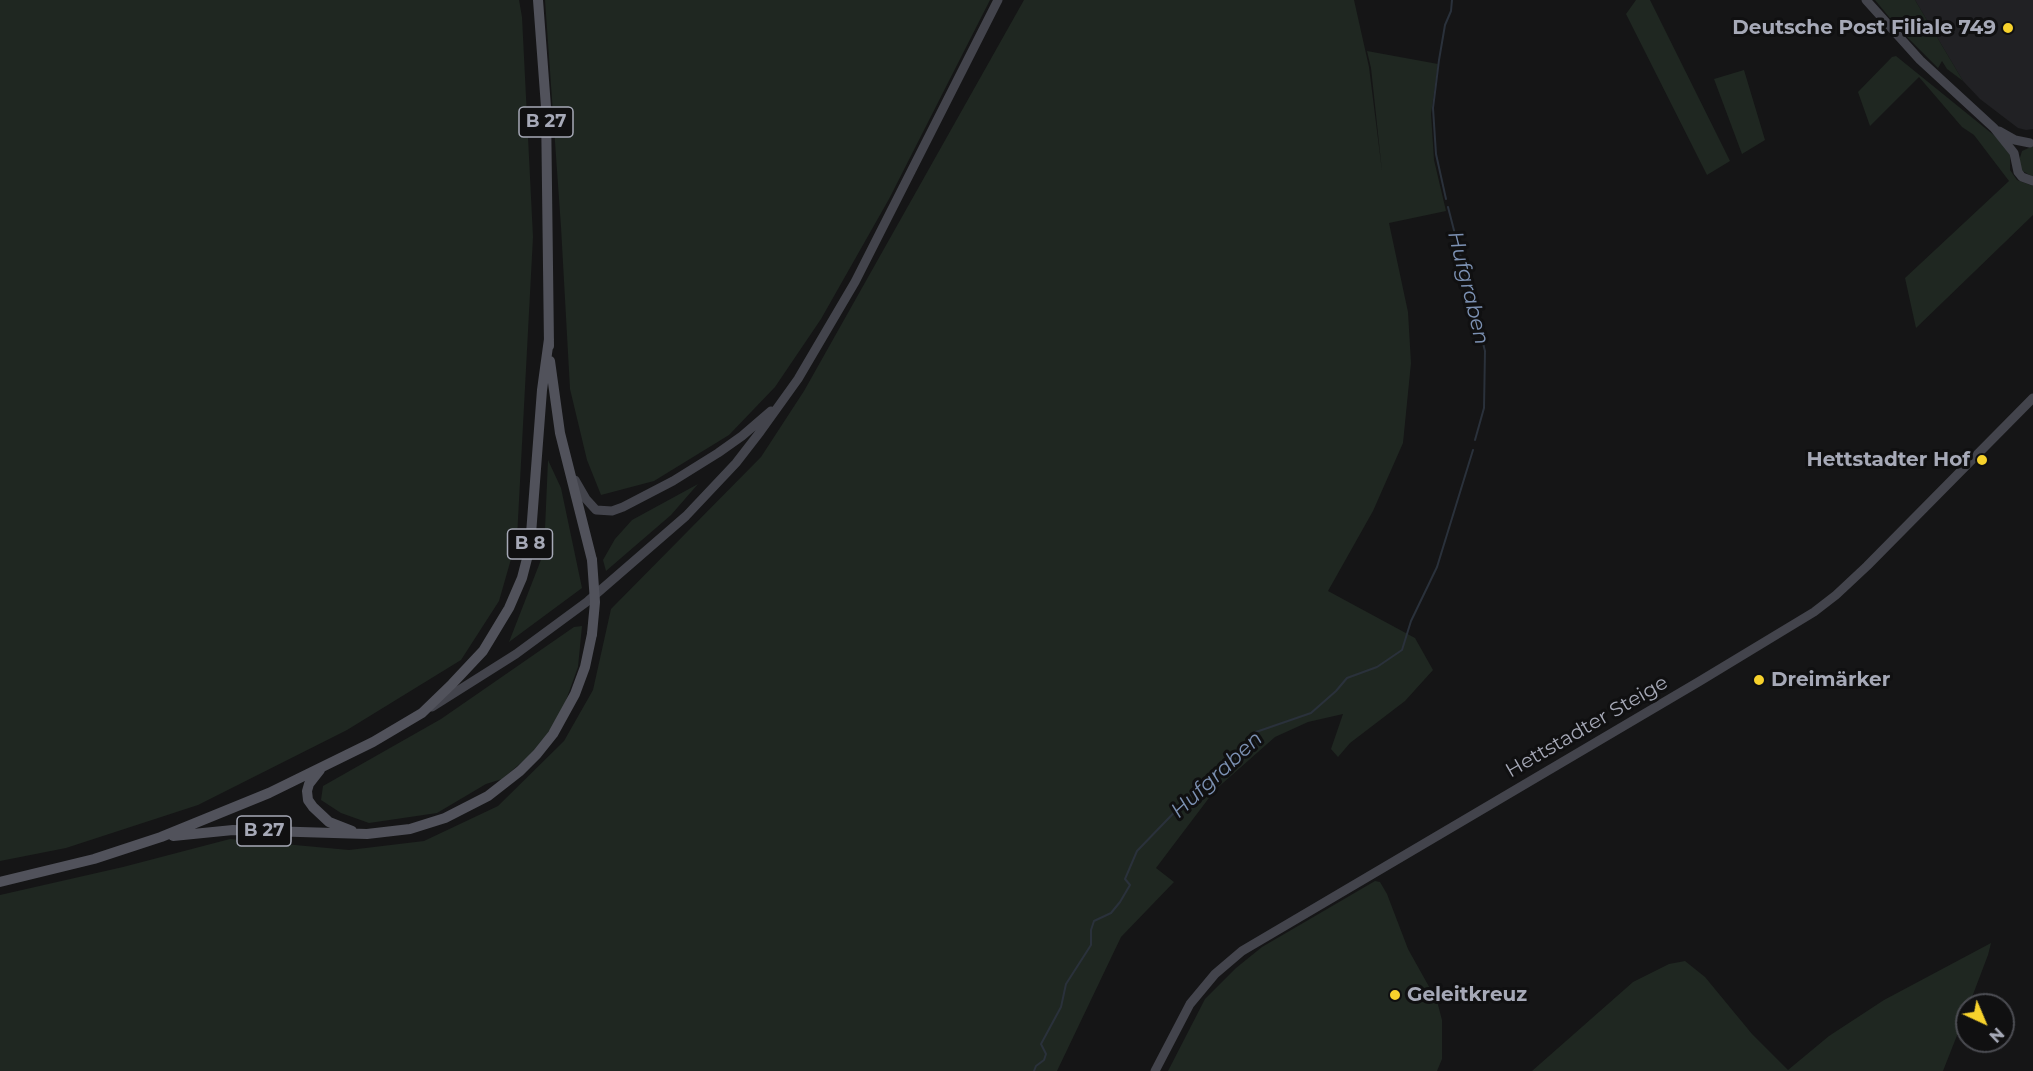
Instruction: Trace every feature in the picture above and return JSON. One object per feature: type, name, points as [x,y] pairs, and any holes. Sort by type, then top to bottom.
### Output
[{"type":"main road","name":"B 27","points":[[161,837],[233,830],[367,834],[410,829],[445,818],[488,796],[520,771],[548,741],[565,714],[585,667],[592,634],[595,602],[592,560],[555,409],[549,339],[546,107],[538,0]]},
{"type":"main road","points":[[422,713],[516,654],[588,601],[686,516],[729,470],[798,379],[855,282],[998,0]]},
{"type":"main road","points":[[1866,0],[1920,60],[1994,128],[2011,148],[2018,172],[2022,177],[2033,182]]},
{"type":"main road","points":[[1994,128],[2015,140],[2031,142]]},
{"type":"main road","points":[[2015,160],[2020,149],[2031,142]]},
{"type":"main road","name":"B 8","points":[[0,882],[94,859],[161,837],[269,793],[373,742],[422,713],[483,651],[509,609],[522,578],[530,547],[542,390],[549,339]]},
{"type":"main road","name":"Hettstadter Steige","points":[[1155,1071],[1190,1004],[1215,974],[1242,951],[1814,612],[1868,566],[2033,398]]},
{"type":"main road","name":"B 27","points":[[571,475],[586,499],[597,510],[612,511],[673,481],[718,453],[782,402]]},
{"type":"main road","points":[[323,767],[309,784],[308,800],[313,807],[339,827],[367,834]]},
{"type":"shaded area","points":[[0,0],[519,0],[522,17],[533,237],[517,538],[499,601],[461,660],[347,730],[198,805],[66,848],[0,861]]},
{"type":"shaded area","points":[[545,0],[990,0],[889,199],[821,319],[775,387],[729,435],[654,481],[601,495],[587,460],[570,389]]},
{"type":"shaded area","points":[[1024,0],[1354,0],[1369,67],[1382,171],[1371,68],[1367,51],[1438,64],[1431,114],[1434,160],[1446,211],[1389,223],[1408,312],[1411,363],[1403,443],[1373,511],[1328,591],[1415,638],[1433,670],[1405,701],[1350,743],[1338,757],[1331,749],[1343,714],[1308,722],[1275,737],[1215,790],[1156,868],[1174,882],[1121,937],[1057,1071],[0,1071],[0,895],[123,867],[230,839],[349,850],[424,841],[498,806],[564,741],[593,690],[611,609],[761,457],[804,391]]},
{"type":"shaded area","points":[[1636,0],[1650,0],[1730,161],[1707,175],[1626,14]]},
{"type":"shaded area","points":[[1875,0],[1915,0],[1963,81],[1947,69],[1942,61],[1938,68],[1899,29]]},
{"type":"shaded area","points":[[1915,0],[2033,0],[2033,129],[2018,128],[1980,99],[1963,81]]},
{"type":"shaded area","points":[[1896,56],[2006,145],[2010,153],[2010,170],[2017,180],[2033,186],[2033,215],[1916,328],[1905,278],[2009,181],[1974,135],[1962,127],[1919,77],[1870,126],[1858,92],[1892,57]]},
{"type":"shaded area","points":[[1744,70],[1765,140],[1742,154],[1714,79]]},
{"type":"shaded area","points":[[2033,146],[2033,177],[2021,170],[2019,161],[2022,151]]},
{"type":"shaded area","points":[[548,460],[561,488],[582,588],[509,642],[544,552]]},
{"type":"shaded area","points":[[698,484],[671,515],[606,571],[603,560],[615,539],[632,520]]},
{"type":"shaded area","points":[[582,626],[578,667],[565,703],[551,729],[529,756],[502,779],[486,784],[437,813],[369,823],[341,813],[321,800],[323,786],[441,719],[574,627]]},
{"type":"shaded area","points":[[1375,881],[1380,882],[1387,894],[1408,949],[1437,1001],[1442,1020],[1442,1059],[1437,1071],[1168,1071],[1205,999],[1236,968],[1262,947]]},
{"type":"shaded area","points":[[1991,943],[1974,993],[1955,993],[1955,1040],[1943,1071],[1532,1071],[1633,982],[1669,964],[1685,961],[1705,977],[1752,1034],[1788,1070],[1829,1036],[1884,1000]]},
{"type":"waterway","name":"Hufgraben","points":[[1446,199],[1436,154],[1433,108],[1445,25],[1451,11],[1452,0]]},
{"type":"waterway","name":"Hufgraben","points":[[1448,207],[1485,351],[1484,408],[1475,440]]},
{"type":"waterway","name":"Hufgraben","points":[[1034,1071],[1036,1066],[1044,1060],[1046,1054],[1041,1044],[1061,1007],[1066,984],[1091,945],[1091,930],[1094,921],[1111,913],[1120,902],[1130,885],[1125,879],[1137,851],[1192,794],[1210,782],[1256,732],[1311,713],[1347,678],[1377,667],[1402,650],[1411,621],[1437,567],[1473,450]]},
{"type":"place","name":"Deutsche Post Filiale 749","points":[[2008,28]]},
{"type":"place","name":"Hettstadter Hof","points":[[1982,460]]},
{"type":"place","name":"Dreimärker","points":[[1759,680]]},
{"type":"place","name":"Geleitkreuz","points":[[1395,995]]}]
